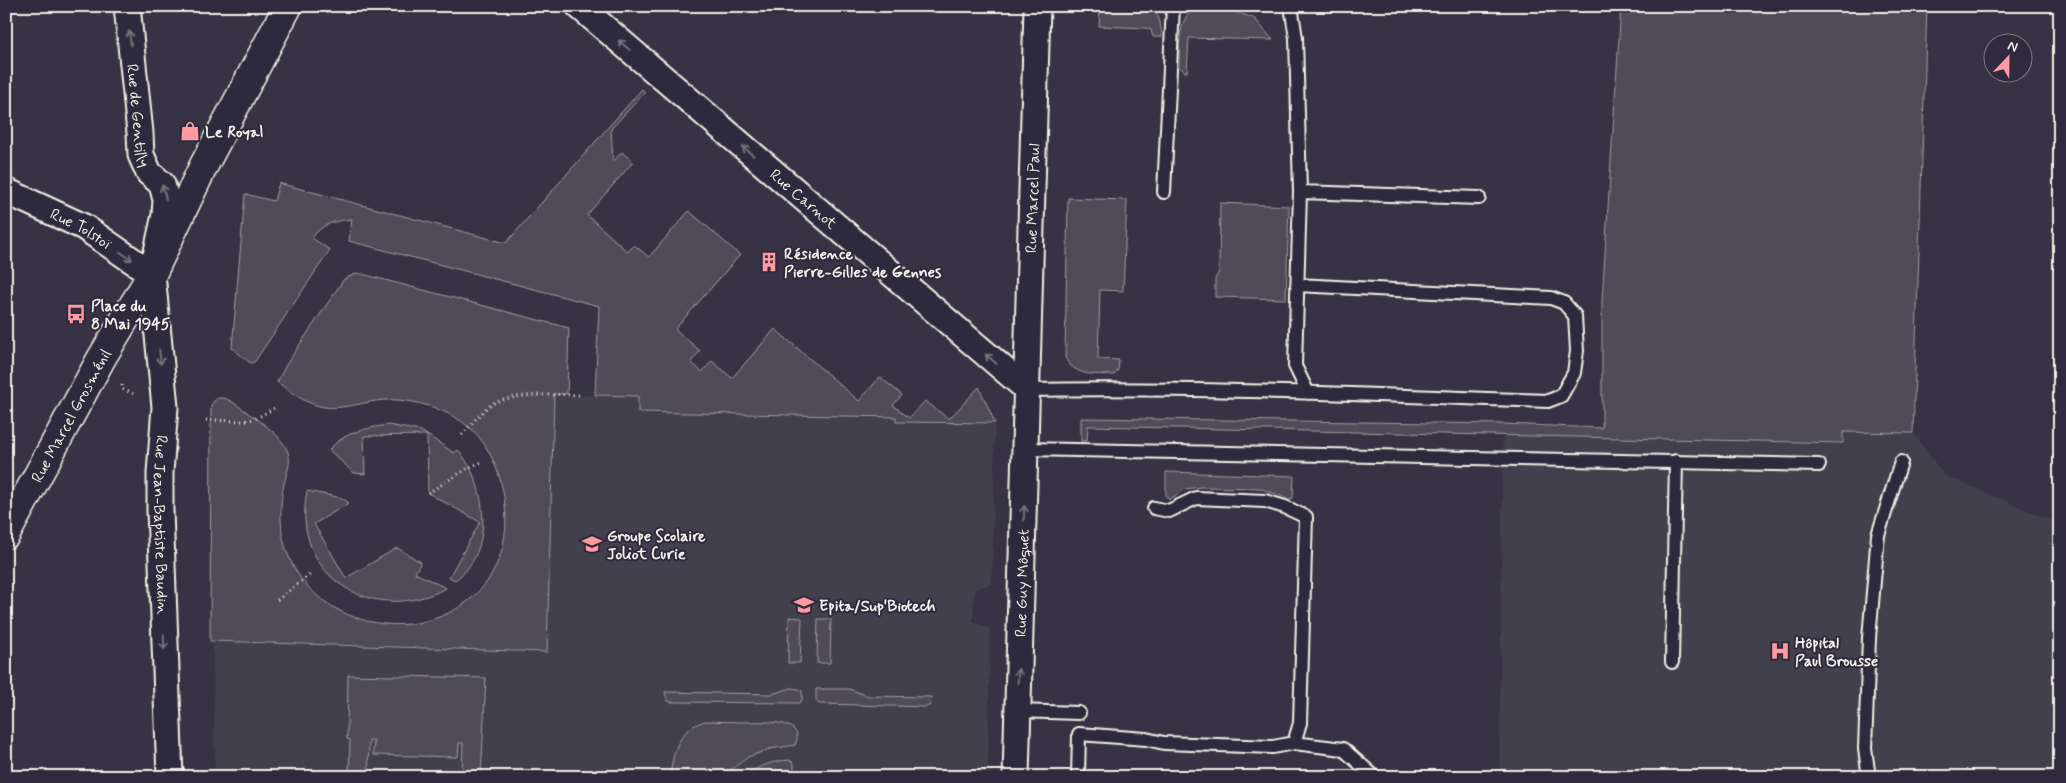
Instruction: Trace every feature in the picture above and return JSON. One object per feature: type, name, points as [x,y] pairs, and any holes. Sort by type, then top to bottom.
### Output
[{"type":"street","name":"Rue de Gentilly","points":[[127,6],[141,155],[149,173],[162,184],[166,200],[165,215],[152,274]]},
{"type":"street","name":"Rue Marcel Grosménil","points":[[6,534],[101,358],[152,274],[203,167],[288,6]]},
{"type":"street","name":"Rue Carnot","points":[[580,6],[1028,390]]},
{"type":"street","name":"Rue Marcel Paul","points":[[1028,390],[1037,6]]},
{"type":"street","name":"Rue Tolstoï","points":[[6,191],[84,227],[152,274]]},
{"type":"street","name":"Rue Jean-Baptiste Baudin","points":[[152,274],[165,407],[160,473],[160,510],[170,777]]},
{"type":"street","name":"Rue Guy Môquet","points":[[1016,777],[1028,390]]},
{"type":"lane","points":[[1164,192],[1174,6]]},
{"type":"lane","points":[[1291,6],[1296,38],[1300,192],[1295,366],[1308,393]]},
{"type":"lane","points":[[1300,192],[1479,198]]},
{"type":"lane","points":[[1028,390],[1082,389],[1308,393],[1548,401],[1562,396],[1574,373],[1577,351],[1575,316],[1564,304],[1551,298],[1298,286]]},
{"type":"lane","points":[[1026,450],[1819,465]]},
{"type":"lane","points":[[1672,662],[1676,461]]},
{"type":"lane","points":[[1869,777],[1865,749],[1868,638],[1878,535],[1901,462]]},
{"type":"lane","points":[[1154,508],[1169,511],[1196,498],[1265,500],[1285,507],[1306,518],[1300,722],[1294,742]]},
{"type":"lane","points":[[1017,711],[1079,713]]},
{"type":"lane","points":[[1078,777],[1079,734],[1146,739],[1164,743],[1273,747],[1294,742],[1343,749],[1375,777]]},
{"type":"path","points":[[121,380],[122,389],[165,407]]},
{"type":"path","points":[[462,435],[487,408],[496,402],[554,394],[581,395]]},
{"type":"path","points":[[206,420],[256,419],[276,407]]},
{"type":"path","points":[[428,493],[470,467],[484,462]]},
{"type":"path","points":[[277,600],[312,572]]},
{"type":"shaded area","points":[[1144,6],[1155,11],[1162,37],[1153,37],[1151,30],[1146,28],[1099,26],[1100,8]]},
{"type":"shaded area","points":[[1198,6],[1216,6],[1254,18],[1273,40],[1189,38],[1187,72],[1185,72],[1179,66],[1181,33],[1186,17]]},
{"type":"shaded area","points":[[1621,6],[1927,6],[1913,433],[1843,432],[1843,443],[1088,426],[1087,441],[1081,441],[1081,418],[1503,424],[1602,428],[1602,300]]},
{"type":"shaded area","points":[[642,89],[645,92],[611,129],[613,162],[622,152],[633,162],[587,215],[628,252],[634,245],[649,257],[689,211],[740,255],[675,329],[700,351],[691,362],[702,372],[712,361],[732,378],[775,329],[859,401],[880,377],[902,395],[893,405],[909,418],[925,401],[949,419],[979,387],[995,423],[896,422],[896,417],[638,412],[638,396],[595,395],[599,306],[349,241],[352,219],[341,220],[325,226],[312,238],[330,250],[255,361],[249,362],[232,348],[245,194],[274,201],[279,183],[506,243]]},
{"type":"shaded area","points":[[1068,198],[1127,200],[1123,291],[1100,290],[1098,359],[1119,360],[1118,370],[1114,375],[1079,371],[1065,357]]},
{"type":"shaded area","points":[[1220,203],[1289,206],[1286,299],[1215,297],[1215,279],[1219,272]]},
{"type":"shaded area","points":[[358,273],[569,328],[567,394],[554,394],[547,652],[210,641],[211,406],[218,398],[226,399],[236,404],[269,428],[285,445],[289,461],[281,504],[283,538],[294,567],[312,590],[335,608],[362,620],[391,624],[420,622],[448,613],[474,596],[483,587],[496,566],[504,542],[506,517],[503,490],[490,454],[478,436],[468,426],[442,411],[413,402],[399,400],[385,400],[332,408],[317,406],[299,397],[277,382],[286,365],[344,279]]},
{"type":"shaded area","name":"Epita/Sup'Biotech","points":[[554,395],[638,396],[638,412],[896,417],[897,422],[995,423],[992,584],[975,589],[973,621],[990,629],[988,777],[215,777],[213,642],[547,652]]},
{"type":"shaded area","name":"Hôpital Paul Brousse","points":[[1503,424],[1602,428],[1913,433],[1944,475],[2060,524],[2060,777],[1499,777]]},
{"type":"shaded area","points":[[388,425],[421,431],[427,435],[364,436],[365,474],[354,473],[329,450],[348,435],[364,429]]},
{"type":"shaded area","points":[[427,435],[454,453],[458,450],[476,480],[481,498],[482,535],[477,553],[468,568],[455,580],[449,577],[480,522],[428,493]]},
{"type":"shaded area","points":[[1166,472],[1294,476],[1293,498],[1290,499],[1259,488],[1201,487],[1185,489],[1169,500],[1166,496]]},
{"type":"shaded area","points":[[307,491],[342,498],[349,503],[314,524],[346,578],[397,548],[421,562],[415,573],[446,588],[418,599],[391,601],[365,597],[343,586],[324,569],[311,548],[305,521]]},
{"type":"shaded area","points":[[789,617],[802,618],[800,663],[788,663]]},
{"type":"shaded area","points":[[818,619],[831,619],[830,663],[817,663]]},
{"type":"shaded area","points":[[348,675],[486,678],[481,777],[462,777],[463,743],[459,743],[458,757],[373,755],[374,740],[369,740],[368,777],[349,777],[350,740],[347,739]]},
{"type":"shaded area","points":[[791,688],[802,691],[802,700],[799,703],[671,702],[667,700],[665,692],[772,694]]},
{"type":"shaded area","points":[[816,689],[849,689],[868,696],[931,697],[930,705],[926,707],[819,704],[816,700]]},
{"type":"shaded area","points":[[705,721],[778,723],[787,725],[794,730],[797,736],[795,745],[770,749],[748,757],[722,777],[670,777],[678,743],[689,730]]},
{"type":"shaded area","points":[[789,760],[794,763],[794,777],[743,777],[764,765]]},
{"type":"place","name":"Le Royal","points":[[190,131]]},
{"type":"place","name":"Résidence Pierre-Gilles de Gennes","points":[[769,262]]},
{"type":"place","name":"Place du 8 Mai 1945","points":[[76,314]]},
{"type":"place","name":"Groupe Scolaire Joliot Curie","points":[[592,544]]},
{"type":"place","name":"Epita/Sup'Biotech","points":[[804,605]]},
{"type":"place","name":"Hôpital Paul Brousse","points":[[1780,651]]}]
